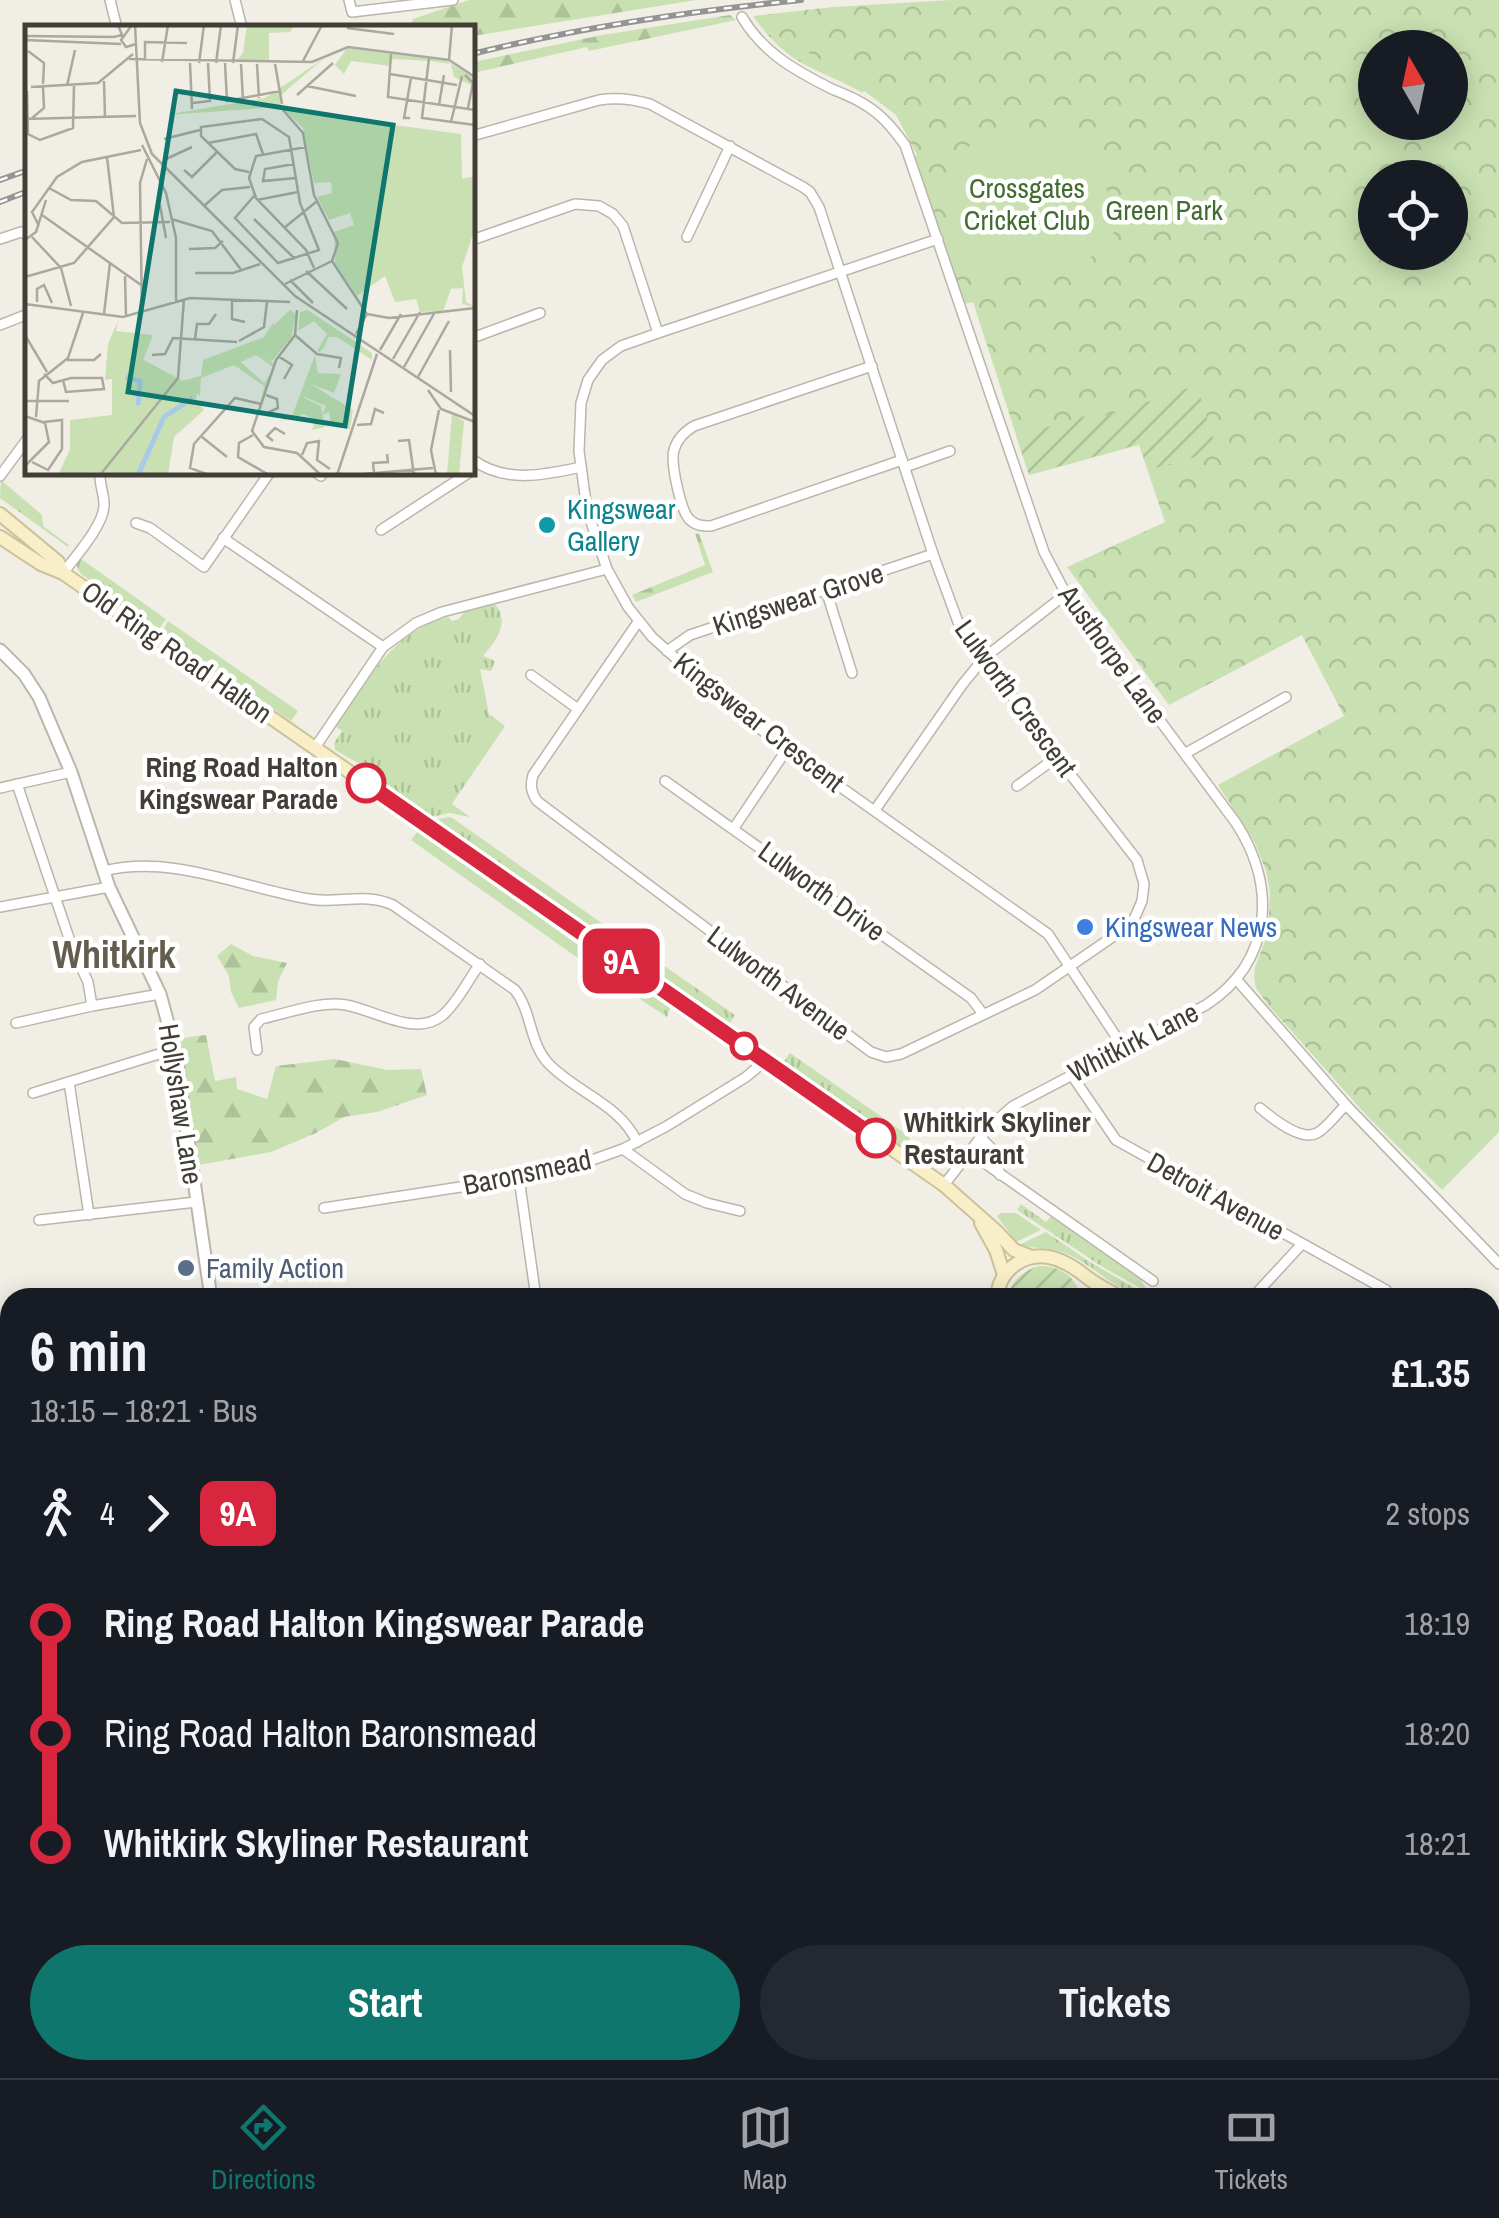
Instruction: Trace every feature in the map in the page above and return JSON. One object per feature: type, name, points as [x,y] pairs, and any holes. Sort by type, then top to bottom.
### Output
[{"type":"main road","points":[[0,514],[53,557],[63,573]]},
{"type":"main road","points":[[0,538],[40,564],[63,573]]},
{"type":"main road","name":"Old Ring Road Halton","points":[[63,573],[944,1185],[1014,1250],[1032,1258]]},
{"type":"main road","name":"Old Ring Road Halton","points":[[977,1215],[1004,1275]]},
{"type":"main road","points":[[998,1288],[1004,1275],[1032,1258],[1059,1259],[1074,1265],[1104,1288]]},
{"type":"main road","points":[[1088,1279],[1090,1288]]},
{"type":"street","points":[[110,0],[116,25]]},
{"type":"street","points":[[235,0],[241,25]]},
{"type":"street","points":[[349,0],[352,12],[453,0]]},
{"type":"street","name":"Austhorpe Lane","points":[[742,18],[760,43],[779,60],[866,105],[890,124],[904,145],[1044,552],[1066,594],[1186,753],[1243,833],[1254,856],[1264,905],[1262,925],[1252,953],[1236,979]]},
{"type":"street","name":"Lulworth Crescent","points":[[475,135],[599,100],[622,98],[650,104],[810,192],[819,207],[958,622],[1137,860],[1144,884],[1139,909],[1130,924],[1070,966]]},
{"type":"street","points":[[686,238],[730,146]]},
{"type":"street","points":[[475,239],[574,204],[606,209],[624,226],[658,333]]},
{"type":"street","points":[[0,239],[25,234]]},
{"type":"street","name":"Kingswear Crescent","points":[[938,239],[614,350],[596,366],[582,395],[581,467],[591,526],[607,569],[638,622],[726,703],[1048,934],[1122,1047]]},
{"type":"street","points":[[475,337],[540,313]]},
{"type":"street","points":[[0,325],[25,315]]},
{"type":"street","points":[[872,366],[687,430],[676,443],[672,459],[689,519],[705,527],[950,451]]},
{"type":"street","points":[[0,476],[25,442]]},
{"type":"street","points":[[475,467],[508,475],[544,475],[581,467]]},
{"type":"street","points":[[63,573],[102,518],[100,475]]},
{"type":"street","points":[[136,523],[150,528],[204,566],[268,475]]},
{"type":"street","points":[[382,530],[462,475]]},
{"type":"street","points":[[224,538],[384,648]]},
{"type":"street","name":"Kingswear Grove","points":[[667,650],[690,635],[933,554]]},
{"type":"street","points":[[314,748],[384,648],[403,631],[431,616],[607,569]]},
{"type":"street","points":[[826,590],[852,673]]},
{"type":"street","points":[[875,810],[984,658],[1066,594]]},
{"type":"street","name":"Lulworth Avenue","points":[[638,622],[534,775],[531,789],[536,801],[878,1055],[900,1054],[1035,990],[1070,966]]},
{"type":"street","name":"Hollyshaw Lane","points":[[1,652],[24,674],[39,698],[71,772],[109,887],[160,994],[175,1049],[209,1288]]},
{"type":"street","points":[[531,675],[578,709]]},
{"type":"street","points":[[1186,753],[1286,697]]},
{"type":"street","name":"Lulworth Drive","points":[[788,750],[734,828],[971,998],[983,1014]]},
{"type":"street","points":[[1018,786],[1057,757]]},
{"type":"street","points":[[0,788],[71,772]]},
{"type":"street","points":[[665,780],[734,828]]},
{"type":"street","points":[[17,784],[73,950],[88,982],[92,1006]]},
{"type":"street","points":[[104,871],[146,866],[223,877],[314,900],[378,899],[392,905],[510,985],[520,996],[538,1048],[550,1064],[620,1118],[638,1142]]},
{"type":"street","points":[[0,907],[109,887]]},
{"type":"street","points":[[257,1050],[254,1027],[261,1019],[324,1005],[346,1005],[412,1024],[435,1020],[447,1011],[480,964]]},
{"type":"street","points":[[1236,979],[1346,1105],[1499,1264]]},
{"type":"street","name":"Whitkirk Lane","points":[[944,1185],[980,1137],[1012,1106],[1206,1005],[1236,979]]},
{"type":"street","points":[[16,1023],[160,994]]},
{"type":"street","points":[[32,1093],[175,1049]]},
{"type":"street","name":"Baronsmead","points":[[324,1208],[519,1178],[623,1149],[700,1107],[765,1061]]},
{"type":"street","name":"Detroit Avenue","points":[[1071,1074],[1116,1140],[1382,1288]]},
{"type":"street","points":[[69,1082],[89,1215]]},
{"type":"street","points":[[1260,1108],[1279,1124],[1307,1136],[1318,1133],[1346,1105]]},
{"type":"street","points":[[980,1137],[992,1149],[1000,1175]]},
{"type":"street","points":[[623,1149],[685,1194],[740,1211]]},
{"type":"street","points":[[969,1152],[1153,1280]]},
{"type":"street","points":[[519,1178],[535,1288]]},
{"type":"street","points":[[39,1220],[196,1202]]},
{"type":"street","points":[[1261,1288],[1302,1244]]},
{"type":"green space","points":[[469,0],[696,0],[475,36],[475,25],[410,25],[413,19]]},
{"type":"green space","name":"Green Park","points":[[951,0],[1499,0],[1499,1132],[1442,1190],[1367,1116],[1256,988],[1255,967],[1268,933],[1270,892],[1255,843],[1218,785],[1344,716],[1302,635],[1169,705],[1067,567],[1165,522],[1139,445],[1029,475],[973,302],[960,305],[909,158],[917,155],[896,115],[827,63],[762,28],[753,16]]},
{"type":"green space","points":[[730,15],[736,20],[475,73],[475,62],[602,35]]},
{"type":"green space","points":[[762,28],[827,63],[863,93],[797,60]]},
{"type":"green space","name":"Crossgates Cricket Club","points":[[1033,129],[1074,134],[1095,147],[1116,225],[1109,248],[1064,270],[1015,277],[961,266],[942,184],[951,164],[976,140]]},
{"type":"green space","points":[[1197,385],[1217,451],[1148,470],[1139,444],[1029,475],[1016,436],[1096,413],[1099,418]]},
{"type":"green space","points":[[1,480],[42,515],[43,526],[68,547],[0,498]]},
{"type":"green space","points":[[695,533],[699,534],[713,572],[636,602],[632,595],[705,565]]},
{"type":"green space","points":[[77,556],[166,619],[159,629],[81,574]]},
{"type":"green space","points":[[495,604],[501,624],[483,656],[495,661],[491,671],[480,669],[489,714],[505,726],[452,804],[470,817],[450,813],[427,818],[399,799],[377,778],[379,775],[335,750],[334,743],[342,731],[335,726],[382,660],[412,633],[448,617],[452,621],[464,612]]},
{"type":"green space","points":[[168,621],[298,711],[291,721],[162,632]]},
{"type":"green space","points":[[451,817],[620,936],[612,946],[432,820]]},
{"type":"green space","points":[[418,831],[599,960],[592,968],[411,840]]},
{"type":"green space","points":[[624,938],[735,1015],[730,1023],[693,1003],[616,948]]},
{"type":"green space","points":[[231,944],[253,956],[287,963],[278,982],[276,1000],[239,1008],[229,976],[217,956]]},
{"type":"green space","points":[[602,962],[670,1008],[667,1017],[596,970]]},
{"type":"green space","points":[[206,1035],[215,1081],[236,1077],[237,1089],[267,1099],[276,1066],[335,1059],[387,1070],[421,1069],[427,1095],[377,1112],[344,1117],[271,1152],[198,1165],[181,1038]]},
{"type":"green space","points":[[790,1053],[909,1136],[907,1152],[782,1064]]},
{"type":"green space","points":[[1021,1204],[1046,1222],[1052,1215],[1140,1279],[1146,1288],[1101,1266],[1017,1210]]},
{"type":"green space","points":[[1016,1213],[1041,1230],[1016,1242],[997,1216]]},
{"type":"green space","points":[[1046,1232],[1135,1288],[1122,1288],[1070,1255],[1019,1245]]},
{"type":"green space","points":[[1038,1266],[1054,1268],[1066,1274],[1077,1288],[1011,1288],[1027,1271]]},
{"type":"railway","points":[[475,53],[636,21],[801,0]]},
{"type":"railway","points":[[0,180],[25,171]]},
{"type":"railway","points":[[0,202],[25,192]]},
{"type":"bus line","name":"9A","points":[[366,783],[876,1138]]},
{"type":"place","name":"Kingswear Gallery","points":[[547,525]]},
{"type":"place","name":"Ring Road Halton Kingswear Parade","points":[[366,783]]},
{"type":"place","name":"Kingswear News","points":[[1085,927]]},
{"type":"place","name":"Whitkirk Skyliner Restaurant","points":[[876,1138]]},
{"type":"place","name":"Family Action","points":[[186,1268]]},
{"type":"district","name":"Whitkirk","points":[[114,954]]}]
